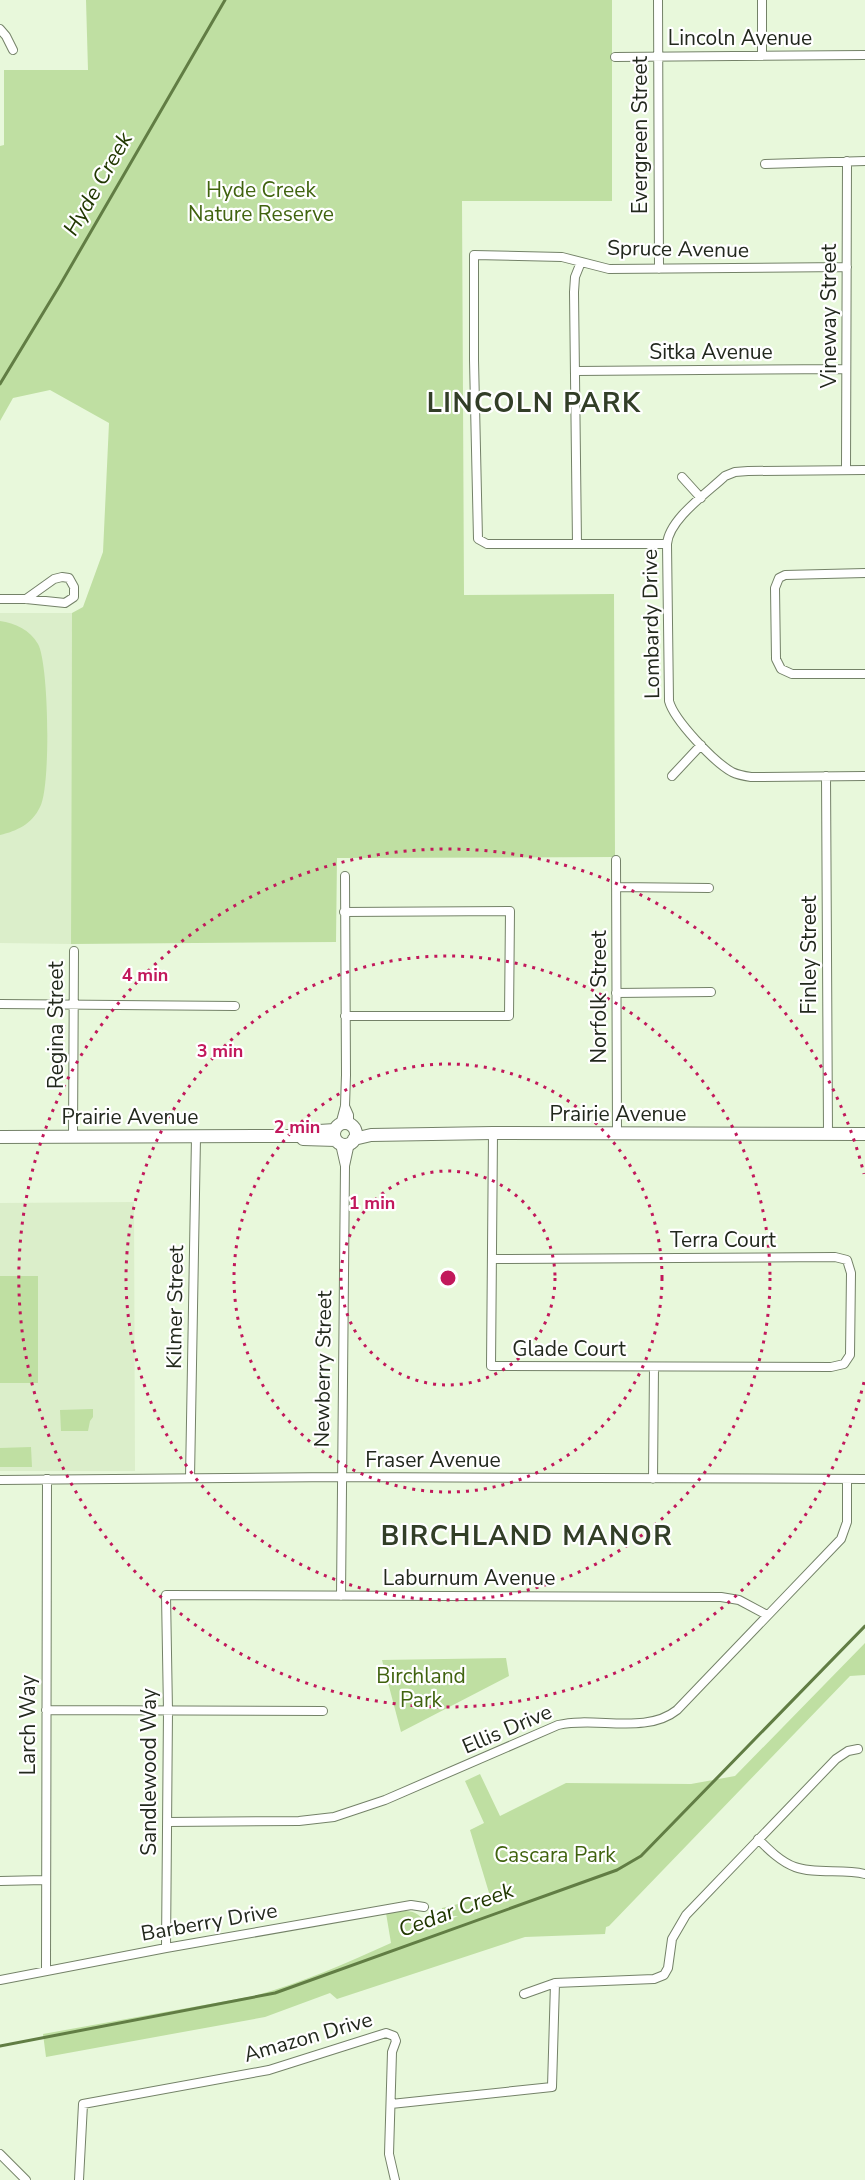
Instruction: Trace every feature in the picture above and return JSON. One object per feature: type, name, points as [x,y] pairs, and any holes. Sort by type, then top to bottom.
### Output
[{"type":"main road","name":"Prairie Avenue","points":[[0,1137],[297,1136],[303,1132],[372,1135],[865,1134]]},
{"type":"street","name":"Evergreen Street","points":[[658,0],[659,269]]},
{"type":"street","points":[[762,0],[762,56]]},
{"type":"street","points":[[0,29],[13,50]]},
{"type":"street","name":"Lincoln Avenue","points":[[615,57],[865,56]]},
{"type":"street","name":"Vineway Street","points":[[846,470],[847,161]]},
{"type":"street","points":[[765,164],[865,161]]},
{"type":"street","name":"Spruce Avenue","points":[[577,544],[488,544],[478,539],[474,255],[562,257],[609,269],[847,267]]},
{"type":"street","points":[[581,262],[574,292],[577,544],[667,544]]},
{"type":"street","name":"Sitka Avenue","points":[[576,371],[846,369]]},
{"type":"street","name":"Lombardy Drive","points":[[865,470],[735,472],[725,476],[674,525],[669,533],[667,544],[669,701],[675,716],[701,745],[730,771],[740,775],[751,777],[865,776]]},
{"type":"street","points":[[682,477],[701,498]]},
{"type":"street","points":[[865,573],[785,574],[779,578],[775,588],[776,659],[781,669],[792,674],[865,674]]},
{"type":"street","points":[[0,599],[65,603],[74,597],[74,584],[69,578],[58,578],[26,599]]},
{"type":"street","points":[[672,776],[701,745]]},
{"type":"street","name":"Finley Street","points":[[826,776],[828,1133]]},
{"type":"street","name":"Norfolk Street","points":[[616,860],[617,1133]]},
{"type":"street","name":"Newberry Street","points":[[341,1596],[345,876]]},
{"type":"street","points":[[616,887],[709,888]]},
{"type":"street","points":[[344,912],[510,911],[509,1016],[345,1016]]},
{"type":"street","name":"Regina Street","points":[[73,1136],[74,951]]},
{"type":"street","points":[[616,993],[711,992]]},
{"type":"street","points":[[0,1004],[235,1006]]},
{"type":"street","name":"Glade Court","points":[[493,1133],[490,1366],[831,1367],[844,1364]]},
{"type":"street","name":"Kilmer Street","points":[[190,1478],[196,1137]]},
{"type":"street","name":"Terra Court","points":[[493,1258],[834,1257],[846,1260],[850,1273],[850,1355],[844,1364]]},
{"type":"street","points":[[653,1479],[654,1367]]},
{"type":"street","name":"Fraser Avenue","points":[[0,1480],[341,1477],[865,1479]]},
{"type":"street","name":"Larch Way","points":[[46,1971],[47,1479]]},
{"type":"street","name":"Ellis Drive","points":[[168,1822],[323,1820],[385,1800],[558,1725],[574,1722],[657,1722],[676,1710],[837,1544],[844,1534],[847,1522],[847,1479]]},
{"type":"street","name":"Laburnum Avenue","points":[[166,1595],[721,1597],[740,1600],[767,1615]]},
{"type":"street","name":"Sandlewood Way","points":[[166,1595],[168,1711],[166,1948]]},
{"type":"street","points":[[46,1710],[323,1711]]},
{"type":"street","points":[[524,1994],[555,1983],[656,1978],[666,1973],[670,1943],[682,1920],[836,1759],[848,1751],[858,1749]]},
{"type":"street","points":[[758,1839],[782,1861],[797,1868],[865,1874]]},
{"type":"street","points":[[0,1881],[45,1880]]},
{"type":"street","name":"Barberry Drive","points":[[0,1980],[411,1905],[424,1907]]},
{"type":"street","points":[[395,2180],[389,2154],[391,2104],[552,2087],[555,1983]]},
{"type":"street","name":"Amazon Drive","points":[[80,2180],[83,2104],[269,2070],[386,2033],[394,2036],[396,2041],[392,2052],[391,2104]]},
{"type":"street","points":[[0,2154],[26,2180]]},
{"type":"shaded area","points":[[0,613],[72,613],[71,944],[0,943]]},
{"type":"shaded area","points":[[134,1202],[135,1471],[0,1471],[0,1203]]},
{"type":"green space","name":"Hyde Creek Nature Reserve","points":[[86,0],[612,0],[612,201],[462,201],[464,595],[614,594],[615,857],[337,858],[336,942],[71,944],[72,613],[83,607],[103,552],[109,423],[50,390],[13,398],[0,421],[0,146],[4,145],[4,70],[88,70]]},
{"type":"green space","points":[[0,621],[22,628],[38,644],[42,656],[46,699],[47,752],[44,795],[37,813],[23,826],[0,835]]},
{"type":"green space","points":[[0,1276],[38,1276],[38,1383],[0,1383]]},
{"type":"green space","points":[[93,1409],[88,1431],[61,1431],[60,1410]]},
{"type":"green space","points":[[31,1447],[32,1467],[0,1467],[0,1448]]},
{"type":"green space","name":"Cascara Park","points":[[865,1643],[865,1675],[850,1676],[606,1927],[605,1934],[525,1937],[337,1999],[330,1993],[265,2017],[46,2057],[43,2034],[272,1991],[324,1972],[391,1943],[386,1913],[406,1911],[416,1913],[429,1929],[458,1916],[441,1916],[442,1908],[490,1896],[470,1830],[484,1823],[465,1781],[480,1774],[500,1816],[566,1783],[691,1784],[735,1776]]},
{"type":"green space","name":"Birchland Park","points":[[506,1658],[509,1676],[401,1732],[382,1660]]},
{"type":"waterway","name":"Hyde Creek","points":[[0,384],[225,0]]},
{"type":"waterway","name":"Cedar Creek","points":[[0,2046],[275,1993],[617,1870],[641,1856],[865,1626]]},
{"type":"district","name":"LINCOLN PARK","points":[[534,403]]},
{"type":"district","name":"BIRCHLAND MANOR","points":[[527,1536]]}]
